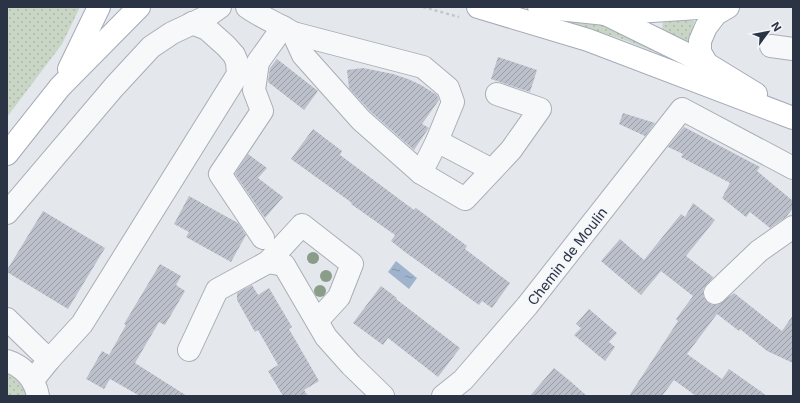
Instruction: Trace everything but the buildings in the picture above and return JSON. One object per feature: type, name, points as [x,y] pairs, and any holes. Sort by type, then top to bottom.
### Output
[{"type":"main road","points":[[60,87],[99,7]]},
{"type":"main road","points":[[7,154],[60,87],[139,7]]},
{"type":"main road","points":[[478,7],[588,40],[793,117]]},
{"type":"main road","points":[[538,7],[598,10],[713,7]]},
{"type":"main road","points":[[707,64],[700,52],[700,41],[706,27],[716,14],[728,7]]},
{"type":"main road","points":[[598,10],[707,64],[793,117]]},
{"type":"street","points":[[7,213],[114,87],[151,47],[172,33],[206,17],[220,7]]},
{"type":"street","points":[[247,7],[258,15],[288,30],[424,67],[448,88],[453,102],[437,141],[421,173]]},
{"type":"street","points":[[35,388],[49,360],[82,324],[238,74],[237,62],[234,55],[226,46],[207,29],[192,23]]},
{"type":"street","points":[[288,30],[303,55],[361,120],[421,173],[465,199],[511,150],[540,109],[497,94]]},
{"type":"street","points":[[263,238],[220,174],[262,111],[254,90],[258,62],[288,30]]},
{"type":"street","points":[[771,46],[793,49]]},
{"type":"street","name":"Chemin de Moulin","points":[[443,396],[463,380],[527,306],[682,109],[793,168]]},
{"type":"street","points":[[437,141],[492,170]]},
{"type":"street","points":[[189,350],[217,290],[268,262],[302,225],[352,264],[339,297],[317,321]]},
{"type":"street","points":[[715,293],[759,252],[793,227]]},
{"type":"street","points":[[268,262],[284,265],[326,337],[351,365],[383,396]]},
{"type":"street","points":[[7,319],[49,360]]},
{"type":"street","points":[[7,361],[20,367],[27,373],[35,388]]},
{"type":"green space","points":[[7,7],[80,7],[62,44],[7,117]]},
{"type":"green space","points":[[692,20],[694,22],[690,40],[685,42],[662,30],[663,21]]},
{"type":"green space","points":[[567,21],[602,23],[682,62],[619,38]]},
{"type":"green space","points":[[7,370],[20,379],[28,396],[7,396]]},
{"type":"water","points":[[396,261],[417,278],[409,289],[388,272]]}]
